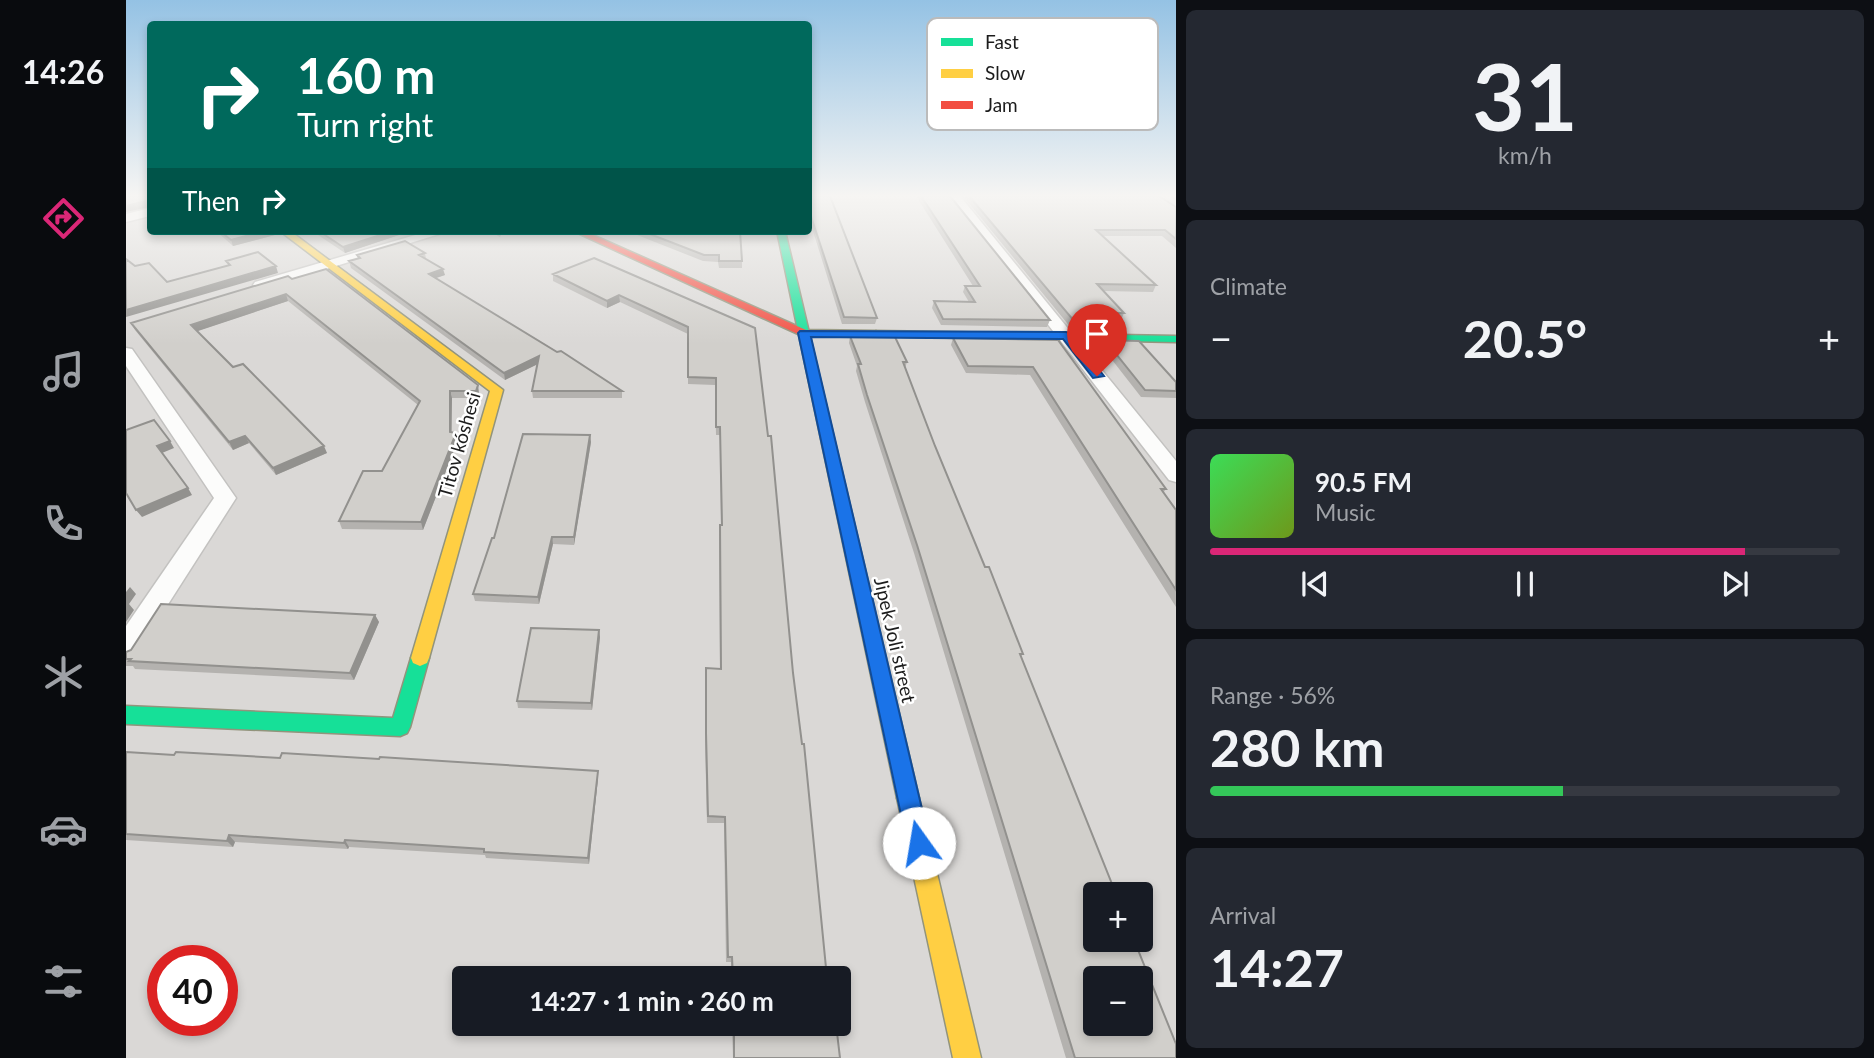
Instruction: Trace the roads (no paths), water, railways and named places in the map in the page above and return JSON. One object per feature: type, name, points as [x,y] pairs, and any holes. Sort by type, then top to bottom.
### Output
[{"type":"street","name":"Titov kóshesi","points":[[126,715],[400,727],[497,390],[304,245]]},
{"type":"street","points":[[241,291],[394,245]]},
{"type":"street","points":[[609,245],[804,333],[1176,339]]},
{"type":"street","name":"Jipek Joli street","points":[[784,245],[967,1058]]},
{"type":"street","points":[[993,245],[1176,475]]},
{"type":"street","points":[[126,353],[225,498],[126,648]]}]
